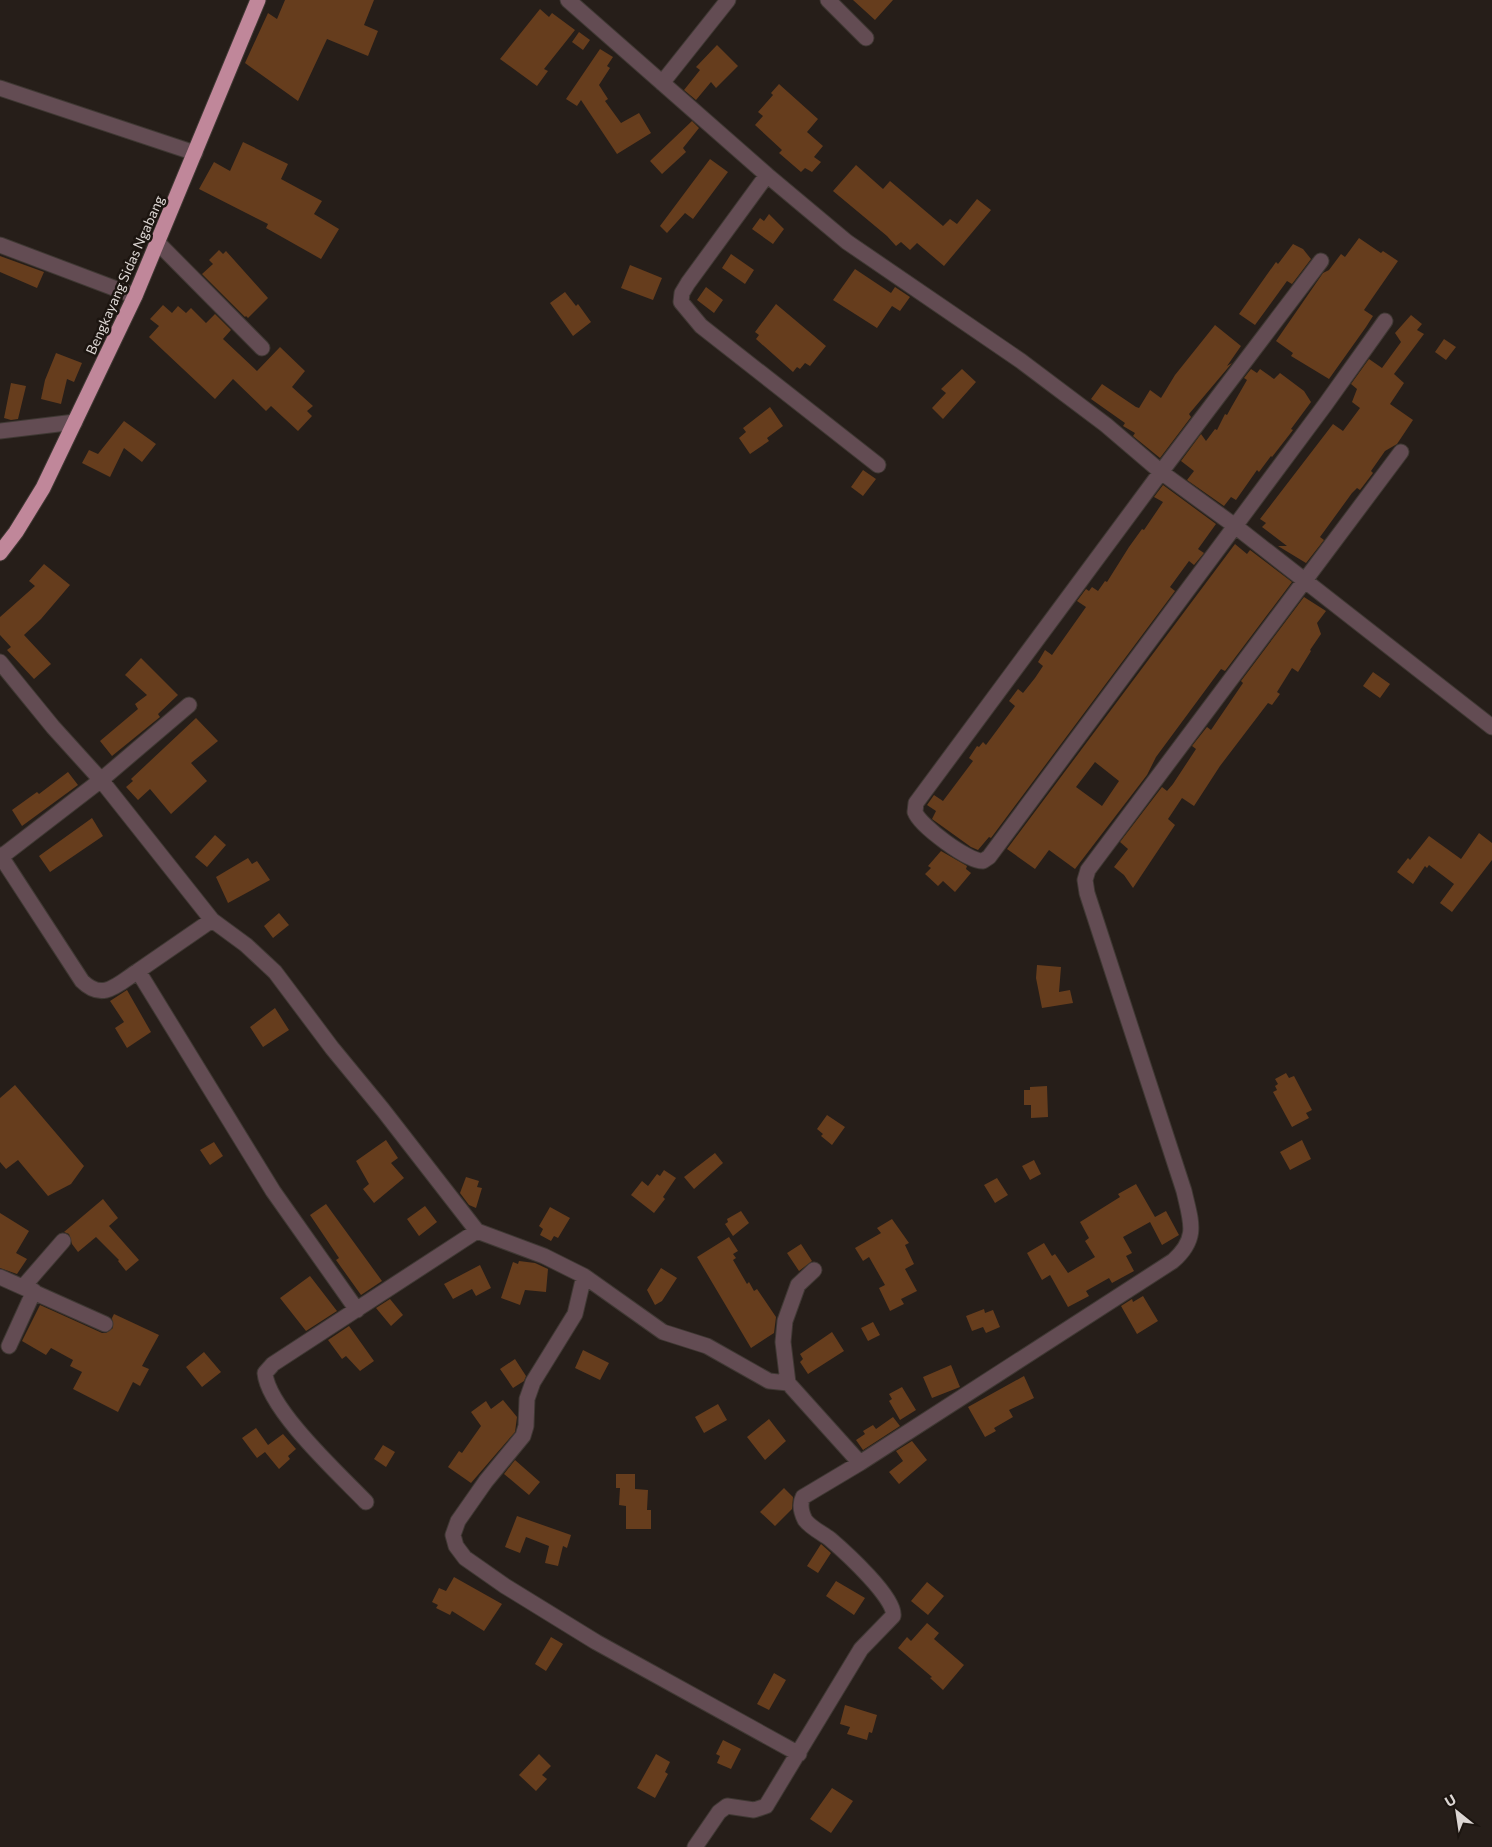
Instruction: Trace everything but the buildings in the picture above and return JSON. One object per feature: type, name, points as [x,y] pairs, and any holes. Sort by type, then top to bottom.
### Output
[{"type":"highway","name":"Bengkayang Sidas Ngabang","points":[[0,553],[16,532],[43,488],[135,296],[258,0]]},
{"type":"street","points":[[568,0],[767,175],[847,242],[1021,362],[1106,425],[1160,472],[1236,526],[1492,727]]},
{"type":"street","points":[[662,83],[728,0]]},
{"type":"street","points":[[828,0],[866,38]]},
{"type":"street","points":[[0,88],[195,153]]},
{"type":"street","points":[[767,175],[688,283],[682,293],[681,302],[701,326],[878,465]]},
{"type":"street","points":[[158,244],[262,348]]},
{"type":"street","points":[[0,245],[135,296]]},
{"type":"street","points":[[1321,261],[1160,472],[916,803],[915,812],[921,822],[972,860],[983,861],[996,849],[1236,526],[1385,321]]},
{"type":"street","points":[[0,431],[75,422]]},
{"type":"street","points":[[696,1847],[719,1812],[728,1806],[754,1810],[766,1806],[861,1649],[888,1621],[894,1610],[892,1604],[846,1554],[810,1525],[801,1509],[802,1497],[860,1463],[1164,1267],[1186,1250],[1190,1240],[1191,1222],[1184,1191],[1086,893],[1085,880],[1088,870],[1400,452]]},
{"type":"street","points":[[0,662],[53,727],[101,780],[212,920],[246,945],[274,972],[477,1231],[544,1256],[584,1276],[663,1332],[707,1346],[769,1381],[788,1384]]},
{"type":"street","points":[[189,705],[101,780],[0,856],[82,981],[91,990],[101,992],[114,987],[212,920]]},
{"type":"street","points":[[138,970],[273,1192],[357,1310]]},
{"type":"street","points":[[366,1502],[290,1421],[272,1391],[265,1373],[273,1364],[477,1231]]},
{"type":"street","points":[[9,1346],[29,1289],[63,1241]]},
{"type":"street","points":[[814,1270],[798,1285],[785,1321],[783,1342],[788,1384],[860,1463]]},
{"type":"street","points":[[584,1276],[575,1314],[533,1382],[527,1399],[526,1426],[523,1436],[486,1481],[458,1521],[453,1534],[456,1546],[465,1558],[505,1586],[596,1642],[658,1674],[799,1754]]},
{"type":"street","points":[[0,1277],[105,1324]]}]
